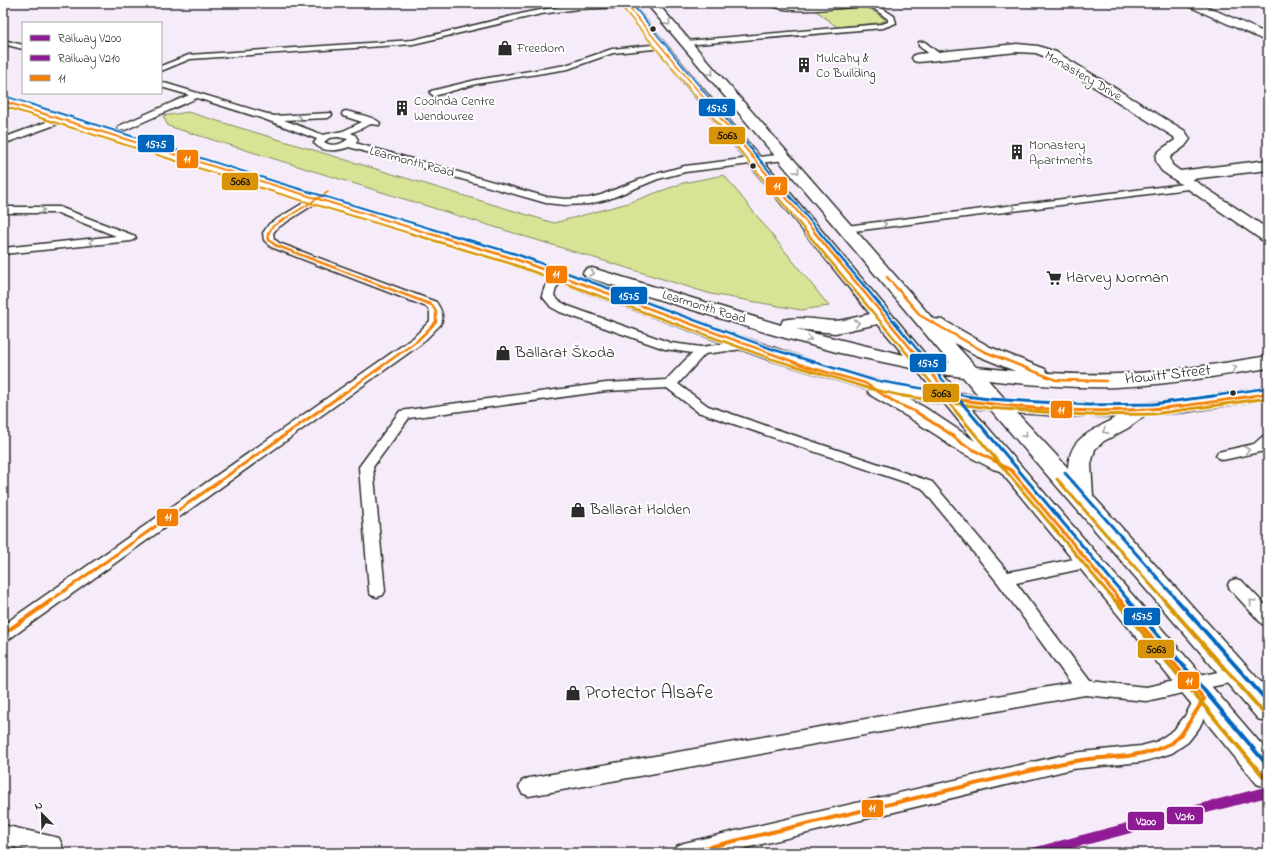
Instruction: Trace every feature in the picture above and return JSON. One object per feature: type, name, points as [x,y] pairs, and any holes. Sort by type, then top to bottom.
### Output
[{"type":"main road","points":[[650,3],[971,374],[1268,710]]},
{"type":"main road","points":[[1190,3],[1268,38]]},
{"type":"main road","points":[[626,4],[883,317],[1268,774]]},
{"type":"main road","name":"Monastery Drive","points":[[918,58],[1017,48],[1038,50],[1052,55],[1180,134],[1183,139],[1182,142],[1167,151],[1162,159],[1166,167],[1177,176],[1268,236]]},
{"type":"main road","name":"Learmonth Road","points":[[3,91],[122,128],[321,196],[512,258],[746,346],[805,366],[865,383],[952,399]]},
{"type":"main road","name":"Learmonth Road","points":[[3,101],[106,134],[763,326],[846,349],[926,367],[971,374]]},
{"type":"main road","points":[[60,120],[75,114]]},
{"type":"main road","points":[[106,134],[122,128]]},
{"type":"main road","points":[[1177,176],[1268,165]]},
{"type":"main road","points":[[921,316],[983,351],[1056,380]]},
{"type":"main road","points":[[763,326],[799,323],[835,327],[883,317]]},
{"type":"main road","name":"Howitt Street","points":[[971,374],[1056,380],[1096,381],[1134,379],[1268,362]]},
{"type":"main road","points":[[865,383],[898,404],[916,412],[949,433],[961,443],[1011,470]]},
{"type":"main road","name":"Howitt Street","points":[[952,399],[1000,406],[1085,410],[1138,410],[1268,393]]},
{"type":"main road","points":[[1081,498],[1081,455],[1085,448],[1101,433],[1119,424],[1138,410]]},
{"type":"lane","points":[[686,44],[880,26],[892,23],[891,18],[871,3],[794,9],[779,7],[771,3]]},
{"type":"lane","points":[[162,68],[189,57],[413,42],[448,36],[529,14],[561,9],[626,4]]},
{"type":"lane","points":[[3,42],[22,47]]},
{"type":"lane","points":[[922,44],[938,56]]},
{"type":"lane","points":[[434,93],[472,83],[568,67],[612,51],[661,46]]},
{"type":"lane","points":[[162,84],[195,96],[269,118],[323,138]]},
{"type":"lane","points":[[122,128],[195,96]]},
{"type":"lane","points":[[346,114],[371,121],[378,123],[358,133],[350,141],[336,147],[323,146],[319,141],[323,138],[345,133],[371,121]]},
{"type":"lane","points":[[269,118],[298,118],[328,115]]},
{"type":"lane","points":[[3,141],[60,120]]},
{"type":"lane","name":"Learmonth Road","points":[[336,134],[347,135],[350,141],[546,200],[574,202],[589,202],[606,198],[655,177],[685,169],[784,157]]},
{"type":"lane","points":[[846,229],[1192,186]]},
{"type":"lane","points":[[3,634],[417,341],[436,322],[436,312],[432,305],[275,245],[269,240],[268,233],[273,226],[321,196]]},
{"type":"lane","points":[[3,210],[59,210],[131,238],[3,251]]},
{"type":"lane","points":[[560,275],[552,284],[548,293],[550,299],[560,308],[669,346],[701,351],[746,346]]},
{"type":"lane","points":[[670,384],[701,351]]},
{"type":"lane","points":[[377,591],[366,467],[405,414],[606,386],[670,384],[703,408],[926,485],[1004,579],[1085,688]]},
{"type":"lane","points":[[1223,455],[1259,448],[1268,439]]},
{"type":"lane","points":[[1004,579],[1089,562]]},
{"type":"lane","points":[[1236,585],[1268,619]]},
{"type":"lane","points":[[529,787],[1085,688],[1146,694],[1198,692],[1237,675]]},
{"type":"lane","points":[[684,853],[1072,761],[1141,754],[1156,750],[1165,747],[1181,736],[1192,722],[1198,692]]},
{"type":"lane","points":[[3,835],[52,845],[52,853]]},
{"type":"green space","points":[[863,7],[870,9],[885,19],[885,21],[879,23],[837,27],[815,10]]},
{"type":"green space","points":[[188,112],[554,223],[628,203],[683,183],[724,175],[829,306],[801,310],[711,294],[168,126],[163,116]]},
{"type":"rail line","name":"V200","points":[[1024,853],[1268,789]]},
{"type":"rail line","name":"V210","points":[[1044,853],[1268,794]]},
{"type":"transit line","name":"11","points":[[625,3],[953,399],[1003,405],[1103,411],[1182,406],[1268,393]]},
{"type":"transit line","name":"1575","points":[[631,3],[887,314],[1268,766]]},
{"type":"transit line","name":"5063","points":[[621,6],[879,320],[1264,777]]},
{"type":"transit line","name":"1575","points":[[5,96],[280,183],[516,254],[775,350],[873,380],[989,399],[1088,405],[1153,404],[1267,388]]},
{"type":"transit line","name":"11","points":[[3,101],[315,199],[512,258],[805,366],[865,383],[898,404],[916,412],[949,433],[961,443],[1011,470],[1204,699],[1193,720],[1178,738],[1165,747],[1153,751],[1128,756],[1088,759],[1063,763],[684,853]]},
{"type":"transit line","name":"5063","points":[[3,106],[277,193],[512,264],[772,359],[871,389],[920,399],[988,408],[1087,415],[1154,414],[1268,398]]},
{"type":"transit line","name":"11","points":[[3,634],[417,341],[436,322],[436,312],[432,305],[275,245],[269,240],[268,233],[273,226],[328,192]]},
{"type":"transit line","name":"11","points":[[887,277],[921,316],[983,351],[1056,380],[1106,381]]},
{"type":"transit line","name":"1575","points":[[1065,473],[1268,702]]},
{"type":"transit line","name":"5063","points":[[1057,479],[1264,713]]},
{"type":"place","name":"Freedom","points":[[505,48]]},
{"type":"place","name":"Mulcahy & Co Building","points":[[804,65]]},
{"type":"place","name":"Cooinda Centre Wendouree","points":[[402,108]]},
{"type":"place","name":"Monastery Apartments","points":[[1017,152]]},
{"type":"place","name":"Harvey Norman","points":[[1054,278]]},
{"type":"place","name":"Ballarat Škoda","points":[[503,353]]},
{"type":"place","name":"Ballarat Holden","points":[[578,510]]},
{"type":"place","name":"Protector Alsafe","points":[[573,693]]}]
